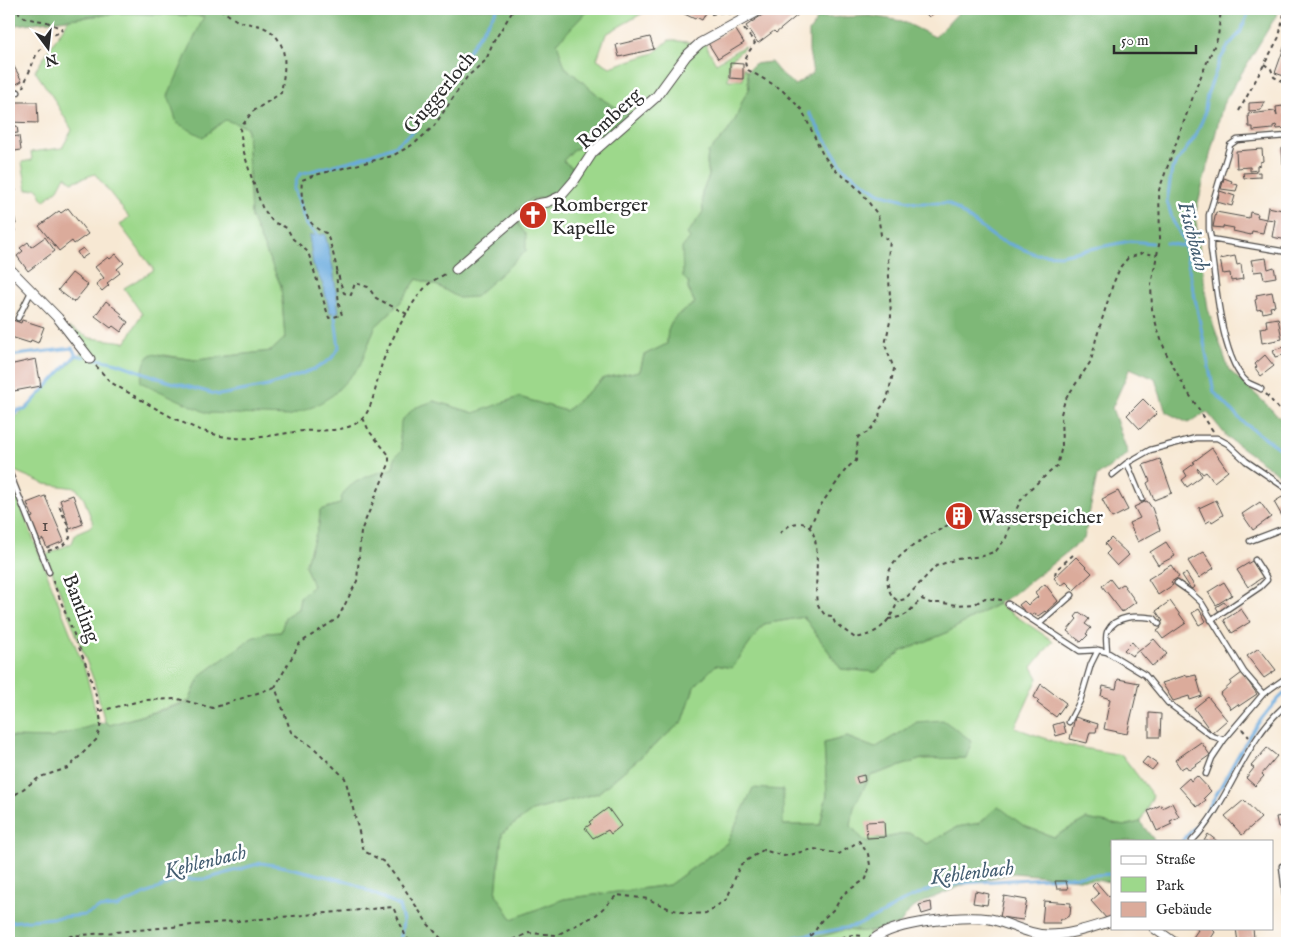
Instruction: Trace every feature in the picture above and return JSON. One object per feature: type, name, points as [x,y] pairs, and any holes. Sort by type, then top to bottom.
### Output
[{"type":"street","name":"Romberg","points":[[456,269],[521,212],[536,204],[548,202],[561,196],[574,181],[593,152],[656,98],[686,56],[700,43],[762,9]]},
{"type":"street","points":[[9,268],[68,329],[90,359]]},
{"type":"street","points":[[873,941],[886,932],[931,920],[950,918],[988,919],[1047,935],[1068,934],[1111,921]]},
{"type":"street","points":[[1157,930],[1175,943]]},
{"type":"lane","points":[[9,98],[18,92]]},
{"type":"lane","points":[[1261,389],[1247,382],[1235,366],[1230,355],[1211,249],[1209,215],[1230,145],[1237,140],[1287,136]]},
{"type":"lane","points":[[1211,240],[1287,252]]},
{"type":"lane","points":[[18,318],[31,292]]},
{"type":"lane","points":[[1112,475],[1127,463],[1150,450],[1196,438],[1217,438],[1228,444],[1246,461],[1287,489]]},
{"type":"lane","points":[[1127,463],[1142,499]]},
{"type":"lane","name":"Bantling","points":[[9,471],[49,572]]},
{"type":"lane","points":[[1250,541],[1287,527]]},
{"type":"lane","points":[[1211,620],[1260,587],[1267,580],[1255,560]]},
{"type":"lane","points":[[1177,583],[1202,602],[1211,620],[1244,672],[1263,694]]},
{"type":"lane","points":[[1039,624],[1072,594]]},
{"type":"lane","points":[[1008,604],[1080,651],[1098,650],[1107,652],[1145,674],[1168,703],[1212,736],[1224,740]]},
{"type":"lane","points":[[1107,652],[1106,633],[1113,624],[1122,619],[1133,616],[1154,618],[1159,624]]},
{"type":"lane","points":[[1069,722],[1080,701],[1091,664],[1098,650]]},
{"type":"lane","points":[[1206,774],[1212,758],[1224,740],[1263,694],[1287,676]]},
{"type":"lane","points":[[1193,840],[1205,828],[1254,742],[1287,704]]},
{"type":"lane","points":[[1282,866],[1287,910]]},
{"type":"path","points":[[220,9],[236,20],[264,28],[277,38],[285,55],[285,70],[281,93],[252,112],[240,129],[245,157],[262,207],[273,222],[287,228],[293,239],[308,252],[329,318],[342,315],[338,296],[336,267]]},
{"type":"path","name":"Guggerloch","points":[[407,314],[376,298],[368,288],[355,283],[351,295],[344,292],[336,267],[332,245],[326,233],[318,230],[310,223],[300,194],[302,180],[315,174],[392,156],[414,144],[434,126],[467,77],[486,60],[494,41],[514,9]]},
{"type":"path","points":[[1217,438],[1166,354],[1152,309],[1151,285],[1160,240],[1159,190],[1198,82],[1218,37],[1221,9]]},
{"type":"path","points":[[1239,111],[1279,37],[1284,9]]},
{"type":"path","points":[[9,10],[17,11],[25,18],[47,22],[62,29],[61,32],[50,36],[45,42],[36,55],[23,86],[18,92]]},
{"type":"path","points":[[711,14],[728,13],[736,17],[755,43],[744,60],[745,66],[748,70],[781,89],[802,110],[823,155],[836,171],[861,192],[878,215],[881,236],[890,241],[888,258],[891,317],[885,345],[894,369],[887,400],[880,409],[879,419],[868,432],[858,438],[856,461],[844,469],[835,485],[824,498],[810,527]]},
{"type":"path","points":[[1264,64],[1271,69],[1274,77],[1287,84]]},
{"type":"path","points":[[780,533],[793,523],[805,523],[810,527],[817,552],[815,588],[817,604],[825,615],[832,616],[835,623],[855,638],[869,636],[882,627],[898,601],[905,599],[936,566],[957,559],[983,556],[996,551],[1006,538],[1012,518],[1021,500],[1030,489],[1057,466],[1062,446],[1061,414],[1065,400],[1091,360],[1113,284],[1121,266],[1128,258],[1143,253],[1156,255]]},
{"type":"path","points":[[90,359],[110,382],[190,426],[214,434],[236,438],[333,430],[356,424],[363,418],[371,400],[383,361],[407,314],[420,294],[431,283],[456,269]]},
{"type":"path","points":[[1261,389],[1287,419]]},
{"type":"path","points":[[99,711],[144,700],[178,699],[213,708],[275,687],[300,642],[338,618],[357,581],[361,531],[389,464],[389,455],[369,431],[363,418]]},
{"type":"path","points":[[41,553],[62,546],[70,538],[68,526],[58,503]]},
{"type":"path","points":[[898,601],[893,598],[887,582],[892,564],[905,552],[948,525]]},
{"type":"path","points":[[1055,575],[1056,570],[1073,555]]},
{"type":"path","name":"Bantling","points":[[9,799],[40,777],[68,768],[98,739],[101,723],[97,699],[88,670],[49,572]]},
{"type":"path","points":[[888,619],[902,617],[911,611],[915,604],[922,599],[930,603],[943,602],[957,605],[975,604],[985,598],[1003,600],[1008,604]]},
{"type":"path","points":[[275,687],[291,732],[314,748],[345,778],[364,851],[384,862],[428,924],[445,943]]},
{"type":"path","points":[[506,943],[529,932],[557,935],[596,915],[617,895],[648,899],[690,914],[706,913],[727,899],[740,865],[763,850],[784,856],[814,849],[839,854],[859,841],[868,854],[870,864],[866,879],[843,894],[835,908],[821,921],[816,931],[808,938],[808,943]]},
{"type":"path","points":[[54,943],[71,936],[393,906],[406,937],[412,943]]},
{"type":"path","points":[[818,943],[859,934],[873,941]]},
{"type":"green space","points":[[9,9],[589,9],[557,43],[565,67],[605,101],[631,116],[588,147],[574,149],[563,161],[574,169],[554,197],[531,199],[516,210],[519,225],[526,235],[526,251],[475,297],[459,298],[438,286],[417,279],[399,304],[375,327],[360,366],[333,395],[315,406],[289,416],[207,413],[140,382],[145,362],[151,354],[196,360],[271,351],[285,338],[281,286],[251,217],[247,127],[225,120],[203,137],[177,123],[168,96],[204,16],[120,13],[16,25],[9,28]]},
{"type":"green space","points":[[589,9],[650,9],[606,34],[597,59],[610,67],[654,53],[669,40],[704,42],[716,63],[745,47],[729,62],[728,80],[743,80],[744,67],[747,71],[749,90],[730,128],[708,152],[709,176],[702,192],[703,212],[688,234],[690,238],[688,289],[695,303],[674,319],[667,336],[667,344],[644,355],[640,371],[604,378],[566,411],[519,397],[474,413],[434,401],[400,437],[402,450],[395,457],[393,468],[356,482],[340,504],[320,510],[319,525],[305,565],[313,586],[300,597],[298,609],[285,617],[281,632],[267,633],[252,638],[200,676],[189,701],[110,725],[105,722],[94,681],[46,555],[72,543],[76,533],[90,527],[93,523],[84,499],[76,488],[45,484],[10,469],[9,465],[9,424],[85,349],[69,327],[90,338],[126,342],[142,314],[124,288],[154,270],[120,225],[129,217],[95,174],[72,182],[65,176],[58,189],[44,201],[37,188],[27,190],[22,162],[32,160],[31,152],[62,148],[72,130],[35,71],[69,19],[120,13],[204,16],[225,119],[247,126],[251,217],[281,286],[285,339],[271,351],[196,360],[164,355],[145,362],[360,366],[375,327],[399,304],[417,279],[438,286],[459,298],[526,235],[519,225],[516,210],[531,199],[554,196],[574,169],[563,161],[574,149],[588,147],[631,116],[605,101],[565,67],[556,43]]},
{"type":"green space","points":[[962,9],[1278,9],[1276,16],[1223,104],[1195,215],[1208,309],[1229,370],[1287,425],[1287,480],[1228,438],[1207,412],[1188,423],[1166,412],[1155,379],[1130,368],[1112,408],[1128,454],[1097,476],[1084,539],[1011,596],[944,634],[902,651],[876,672],[841,669],[804,617],[764,624],[732,668],[716,665],[694,687],[683,721],[598,793],[532,811],[502,833],[496,894],[512,919],[564,899],[669,885],[727,843],[753,788],[783,790],[783,825],[820,825],[827,795],[824,743],[847,737],[875,748],[917,722],[943,720],[972,741],[966,758],[922,759],[870,776],[854,807],[851,826],[865,842],[909,833],[927,844],[957,827],[980,823],[998,806],[1024,826],[1054,837],[1086,819],[1124,826],[1140,822],[1154,840],[1111,840],[1111,882],[1014,873],[968,883],[925,901],[910,910],[900,924],[871,932],[843,930],[820,937],[811,943],[9,943],[9,737],[51,738],[105,722],[110,725],[189,702],[200,676],[252,638],[267,633],[281,632],[285,617],[298,609],[300,597],[313,586],[305,565],[319,525],[320,510],[340,504],[342,496],[353,484],[393,468],[395,457],[402,450],[400,437],[401,421],[414,408],[434,401],[474,413],[519,397],[566,411],[604,378],[640,371],[644,355],[667,344],[667,336],[674,319],[695,303],[688,288],[689,283],[683,277],[682,248],[690,238],[687,234],[703,212],[702,192],[709,176],[708,152],[720,141],[736,118],[742,101],[749,90],[747,71],[754,64],[771,62],[782,75],[795,85],[813,73],[809,51],[809,32],[818,18],[870,16],[902,21],[935,37]]},
{"type":"green space","points":[[9,477],[85,670],[99,724],[51,738],[9,737]]},
{"type":"green space","points":[[998,604],[1053,641],[1032,667],[1038,678],[1015,728],[1065,745],[1122,755],[1153,796],[1140,822],[1124,826],[1086,819],[1054,837],[1024,826],[998,807],[980,823],[957,827],[927,844],[909,833],[865,842],[851,826],[854,807],[870,776],[922,759],[966,758],[917,722],[875,748],[847,737],[824,743],[827,795],[820,825],[782,825],[754,788],[727,843],[669,885],[564,899],[512,919],[496,894],[502,833],[532,811],[598,793],[683,721],[694,687],[716,665],[732,668],[764,624],[804,617],[841,669],[875,672],[902,651],[944,634]]},
{"type":"green space","points":[[843,930],[871,932],[865,943],[811,943],[820,937]]},
{"type":"water","points":[[325,234],[333,268],[339,312],[330,313],[323,285],[313,265],[309,236]]},
{"type":"building","points":[[674,9],[708,9],[702,20],[696,17],[695,19]]},
{"type":"building","points":[[771,9],[805,9],[776,33],[774,31],[758,43],[746,26]]},
{"type":"building","points":[[921,9],[939,9],[929,17]]},
{"type":"building","points":[[734,27],[744,43],[718,59],[708,43]]},
{"type":"building","points":[[650,37],[654,49],[619,57],[616,45]]},
{"type":"building","points":[[1287,39],[1287,77],[1275,73]]},
{"type":"building","points":[[11,61],[22,81],[9,88],[9,62]]},
{"type":"building","points":[[730,63],[743,64],[743,79],[730,78]]},
{"type":"building","points":[[9,102],[37,102],[38,123],[9,122]]},
{"type":"building","points":[[1265,102],[1261,110],[1249,111],[1249,103]]},
{"type":"building","points":[[1283,106],[1284,114],[1286,114],[1287,128],[1277,129],[1276,125],[1273,126],[1273,129],[1253,131],[1253,127],[1249,127],[1248,114],[1275,111],[1277,116],[1276,107]]},
{"type":"building","points":[[9,126],[17,126],[18,133],[9,134]]},
{"type":"building","points":[[19,136],[21,150],[9,152],[9,137]]},
{"type":"building","points":[[1282,148],[1287,148],[1287,164],[1283,164]]},
{"type":"building","points":[[1262,149],[1263,161],[1257,166],[1257,170],[1250,171],[1250,167],[1237,168],[1236,151]]},
{"type":"building","points":[[11,168],[16,191],[9,192],[9,169]]},
{"type":"building","points":[[1260,172],[1260,177],[1244,178],[1243,173]]},
{"type":"building","points":[[1224,178],[1238,185],[1236,191],[1221,189]]},
{"type":"building","points":[[1220,191],[1235,196],[1232,206],[1217,202]]},
{"type":"building","name":"Romberger Kapelle","points":[[537,207],[540,217],[532,221],[527,220],[527,213]]},
{"type":"building","points":[[1268,207],[1287,211],[1287,240],[1272,237],[1275,220],[1266,219]]},
{"type":"building","points":[[68,208],[88,234],[74,244],[72,241],[59,251],[39,226],[59,211],[61,213]]},
{"type":"building","points":[[13,210],[16,224],[14,225],[15,231],[9,235],[9,211]]},
{"type":"building","points":[[1216,212],[1249,218],[1250,212],[1258,214],[1257,217],[1266,219],[1263,233],[1252,231],[1251,235],[1233,231],[1234,228],[1213,227]]},
{"type":"building","points":[[45,237],[55,251],[28,271],[17,256],[23,251],[20,248],[28,242],[31,247]]},
{"type":"building","points":[[83,248],[88,254],[81,259],[77,252]]},
{"type":"building","points":[[116,254],[124,263],[117,269],[120,273],[107,283],[109,285],[102,291],[96,284],[104,278],[95,267],[108,257],[110,259]]},
{"type":"building","points":[[1235,256],[1237,265],[1241,264],[1243,279],[1231,281],[1230,273],[1223,274],[1220,259]]},
{"type":"building","points":[[1266,258],[1268,269],[1274,267],[1276,277],[1264,279],[1262,271],[1254,272],[1251,260]]},
{"type":"building","points":[[72,273],[88,285],[74,302],[58,290]]},
{"type":"building","points":[[1272,292],[1275,306],[1270,307],[1271,311],[1263,313],[1262,309],[1257,310],[1256,295]]},
{"type":"building","points":[[106,301],[122,314],[120,316],[128,322],[121,332],[113,326],[111,328],[95,316]]},
{"type":"building","points":[[1278,318],[1282,339],[1262,343],[1260,328],[1267,327],[1266,320]]},
{"type":"building","points":[[10,319],[21,323],[22,320],[44,327],[38,343],[31,340],[30,343],[11,337],[12,335],[9,334]]},
{"type":"building","points":[[1287,346],[1287,354],[1275,357],[1273,350]]},
{"type":"building","points":[[1265,355],[1274,366],[1261,376],[1255,368],[1257,367],[1255,364]]},
{"type":"building","points":[[36,359],[41,386],[14,391],[9,365]]},
{"type":"building","points":[[1143,399],[1157,413],[1140,429],[1127,415]]},
{"type":"building","points":[[1212,448],[1228,471],[1214,482],[1206,472],[1203,474],[1198,468],[1202,476],[1187,487],[1182,480],[1187,476],[1184,471]]},
{"type":"building","points":[[1160,459],[1172,493],[1154,500],[1147,483],[1150,481],[1143,465]]},
{"type":"building","points":[[1118,491],[1128,510],[1112,518],[1102,499]]},
{"type":"building","points":[[73,495],[83,524],[70,529],[60,500]]},
{"type":"building","points":[[45,496],[64,541],[47,548],[43,539],[40,541],[30,518],[33,517],[27,503]]},
{"type":"building","points":[[1282,497],[1287,504],[1287,513],[1282,516],[1274,502]]},
{"type":"building","points":[[1216,500],[1223,515],[1212,522],[1211,520],[1206,523],[1199,508]]},
{"type":"building","points":[[1147,501],[1152,508],[1160,530],[1138,542],[1129,523],[1140,518],[1134,507]]},
{"type":"building","points":[[1260,502],[1271,517],[1253,530],[1242,514]]},
{"type":"building","name":"Wasserspeicher","points":[[959,509],[966,516],[959,522],[952,515]]},
{"type":"building","points":[[1111,538],[1129,555],[1117,566],[1106,554],[1110,550],[1105,544]]},
{"type":"building","points":[[1166,542],[1175,556],[1158,565],[1150,552]]},
{"type":"building","points":[[1204,552],[1214,568],[1199,578],[1188,561]]},
{"type":"building","points":[[1076,557],[1092,573],[1074,590],[1066,582],[1061,586],[1054,578]]},
{"type":"building","points":[[1252,561],[1263,577],[1248,587],[1237,570]]},
{"type":"building","points":[[1171,565],[1179,577],[1171,582],[1173,585],[1158,595],[1148,579]]},
{"type":"building","points":[[1186,573],[1195,587],[1191,589],[1182,575]]},
{"type":"building","points":[[1110,579],[1117,588],[1123,584],[1136,602],[1122,612],[1102,586]]},
{"type":"building","points":[[1224,582],[1232,595],[1216,605],[1208,592]]},
{"type":"building","points":[[1045,584],[1058,601],[1046,612],[1038,616],[1034,614],[1031,616],[1019,605],[1024,601],[1028,605],[1038,597],[1035,592]]},
{"type":"building","points":[[1170,601],[1186,623],[1163,639],[1157,631],[1161,628],[1159,624],[1163,621],[1156,611]]},
{"type":"building","points":[[1224,602],[1227,606],[1219,612],[1216,607]]},
{"type":"building","points":[[1199,609],[1206,621],[1199,625],[1192,613]]},
{"type":"building","points":[[1241,609],[1250,622],[1232,633],[1224,620]]},
{"type":"building","points":[[1079,612],[1089,619],[1085,624],[1091,628],[1086,634],[1088,635],[1081,642],[1067,631],[1077,619],[1075,617]]},
{"type":"building","points":[[1154,639],[1167,654],[1152,666],[1139,651]]},
{"type":"building","points":[[1132,642],[1139,650],[1132,656],[1124,650]]},
{"type":"building","points":[[1259,648],[1276,670],[1264,678],[1247,656]]},
{"type":"building","points":[[1242,673],[1257,694],[1231,709],[1220,694],[1231,684],[1230,682]]},
{"type":"building","points":[[1187,675],[1187,677],[1196,675],[1202,696],[1190,700],[1189,696],[1173,701],[1162,683]]},
{"type":"building","points":[[1118,679],[1139,683],[1127,734],[1104,729],[1110,699],[1101,696],[1103,686],[1116,689]]},
{"type":"building","points":[[1041,684],[1066,703],[1056,717],[1037,703],[1039,701],[1034,697]]},
{"type":"building","points":[[1208,697],[1227,720],[1212,733],[1194,708]]},
{"type":"building","points":[[1149,713],[1161,714],[1160,737],[1149,737]]},
{"type":"building","points":[[1075,717],[1098,724],[1096,732],[1090,732],[1087,743],[1070,739]]},
{"type":"building","points":[[1063,722],[1066,733],[1056,736],[1053,725]]},
{"type":"building","points":[[1201,742],[1210,755],[1189,770],[1186,766],[1181,769],[1175,760]]},
{"type":"building","points":[[1267,748],[1277,756],[1255,786],[1246,778],[1254,768],[1251,766]]},
{"type":"building","points":[[1147,757],[1157,764],[1152,770],[1142,763]]},
{"type":"building","points":[[864,775],[865,781],[858,783],[856,777]]},
{"type":"building","points":[[1197,776],[1211,791],[1204,798],[1206,800],[1197,807],[1179,787],[1189,778],[1191,781]]},
{"type":"building","points":[[1244,800],[1261,818],[1242,835],[1225,816]]},
{"type":"building","points":[[1172,803],[1179,817],[1170,821],[1172,824],[1157,831],[1148,811],[1161,805],[1162,808]]},
{"type":"building","points":[[608,808],[621,826],[611,834],[608,830],[593,838],[585,828],[591,824],[589,822]]},
{"type":"building","points":[[1287,815],[1287,826],[1278,827],[1276,817]]},
{"type":"building","points":[[884,821],[885,837],[867,838],[866,822]]},
{"type":"building","points":[[1208,834],[1216,840],[1205,840]]},
{"type":"building","points":[[1055,881],[1066,881],[1068,889],[1057,889]]},
{"type":"building","points":[[1096,882],[1109,897],[1111,896],[1111,915],[1107,919],[1091,901],[1099,894],[1092,886]]},
{"type":"building","points":[[975,891],[989,894],[987,905],[973,903]]},
{"type":"building","points":[[1004,896],[1027,900],[1023,920],[1000,917]]},
{"type":"building","points":[[1044,901],[1071,903],[1070,915],[1061,919],[1060,923],[1042,923]]},
{"type":"building","points":[[931,902],[932,911],[922,914],[919,905]]},
{"type":"building","points":[[1198,930],[1213,930],[1215,932],[1208,943],[1189,943]]},
{"type":"building","points":[[1236,930],[1253,930],[1254,938],[1247,938],[1247,943],[1238,943]]},
{"type":"waterway","points":[[318,239],[317,235],[306,224],[294,189],[300,174],[358,159],[394,146],[414,131],[454,66],[465,56],[497,9]]},
{"type":"waterway","name":"Fischbach","points":[[1250,9],[1240,33],[1229,45],[1220,60],[1207,95],[1204,116],[1195,137],[1172,169],[1167,201],[1173,221],[1183,239],[1214,392],[1244,423],[1287,454]]},
{"type":"waterway","points":[[809,113],[844,169],[879,193],[916,203],[948,203],[997,239],[1035,254],[1060,255],[1130,241],[1152,243]]},
{"type":"waterway","points":[[1166,243],[1184,246]]},
{"type":"waterway","points":[[93,358],[117,363],[167,381],[219,395],[268,386],[317,368],[331,359],[339,348],[334,309]]},
{"type":"waterway","points":[[9,356],[72,348],[76,355],[84,357]]},
{"type":"waterway","points":[[9,421],[18,410],[25,410],[76,355]]},
{"type":"waterway","name":"Kehlenbach","points":[[1183,840],[1202,818],[1240,751],[1261,719],[1287,691]]},
{"type":"waterway","name":"Kehlenbach","points":[[9,922],[85,915],[99,908],[117,907],[179,879],[206,879],[261,863],[350,882],[399,906],[403,921],[400,943]]},
{"type":"waterway","name":"Kehlenbach","points":[[785,943],[791,938],[856,926],[884,913],[901,902],[933,888],[964,883],[1111,874]]},
{"type":"place","name":"Romberger Kapelle","points":[[533,215]]},
{"type":"place","name":"Wasserspeicher","points":[[959,516]]}]
